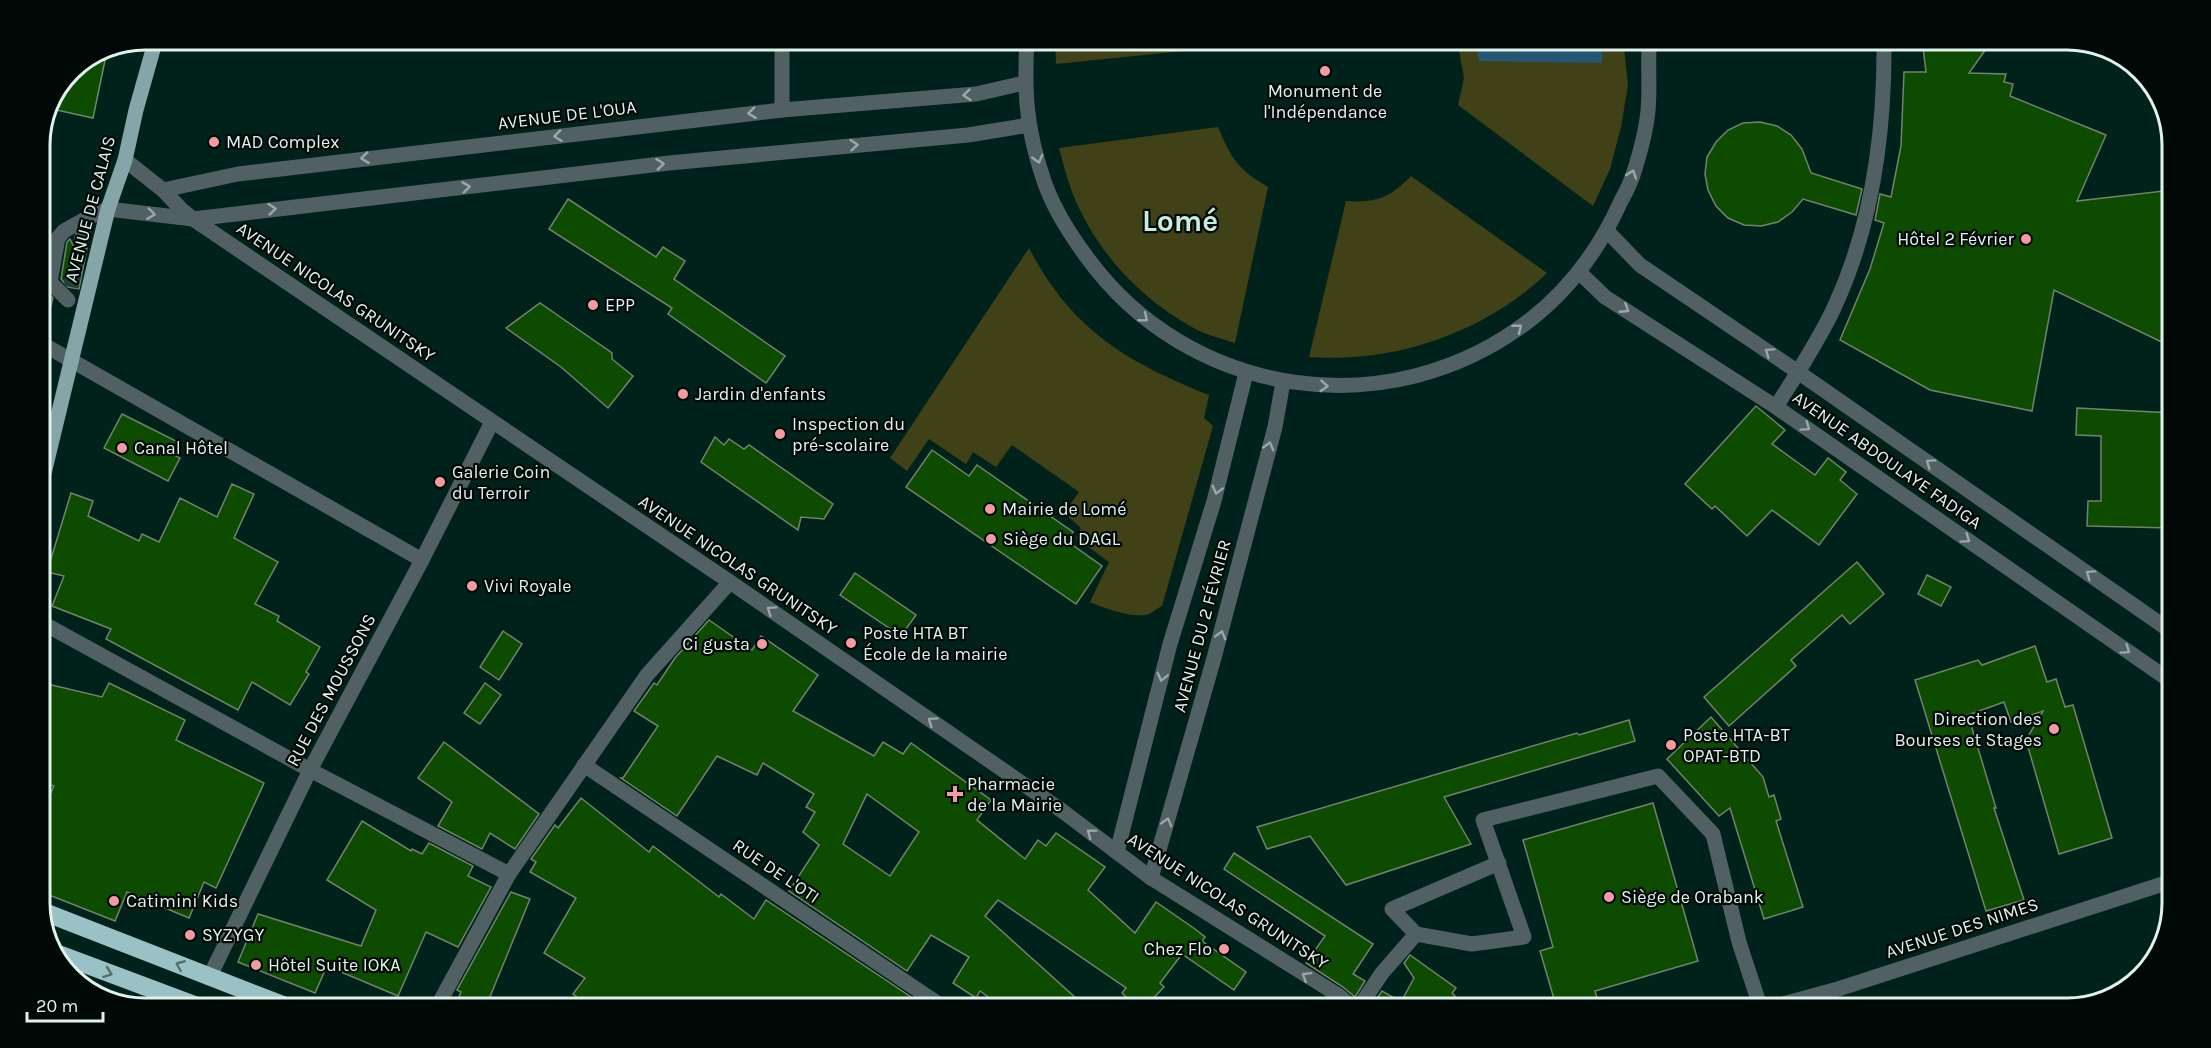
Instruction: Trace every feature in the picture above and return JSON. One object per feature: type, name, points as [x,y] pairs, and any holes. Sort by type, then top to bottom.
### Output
[{"type":"highway","points":[[50,915],[263,998]]},
{"type":"highway","points":[[66,957],[176,998]]},
{"type":"main road","name":"AVENUE DE CALAIS","points":[[50,446],[84,308],[97,213],[125,160],[153,50]]},
{"type":"street","points":[[782,50],[782,110]]},
{"type":"street","points":[[1026,50],[1024,83],[1029,125],[1044,180],[1069,233],[1103,280],[1144,319],[1193,351],[1246,373],[1283,382],[1330,387],[1378,384],[1424,375],[1468,358],[1509,336],[1547,306],[1579,272],[1608,232],[1634,174],[1648,112],[1649,50]]},
{"type":"street","points":[[1776,407],[1833,309],[1853,263],[1865,218],[1881,136],[1884,50]]},
{"type":"street","name":"AVENUE DE L'OUA","points":[[163,190],[238,174],[782,110],[976,94],[1024,83]]},
{"type":"street","points":[[84,308],[70,293],[50,282],[58,238],[64,231],[97,213],[193,219],[669,163],[968,135],[1029,125]]},
{"type":"street","points":[[125,160],[163,190]]},
{"type":"street","name":"AVENUE NICOLAS GRUNITSKY","points":[[163,190],[193,219],[730,582],[1061,810],[1151,879],[1342,998]]},
{"type":"street","points":[[81,241],[97,213]]},
{"type":"street","name":"AVENUE ABDOULAYE FADIGA","points":[[1608,232],[1640,265],[2162,625]]},
{"type":"street","name":"AVENUE ABDOULAYE FADIGA","points":[[1579,272],[1605,297],[1776,407],[2162,675]]},
{"type":"street","points":[[50,348],[422,560]]},
{"type":"street","name":"AVENUE DU 2 FÉVRIER","points":[[1117,852],[1170,644],[1214,501],[1246,373]]},
{"type":"street","name":"AVENUE DU 2 FÉVRIER","points":[[1151,879],[1214,658],[1275,427],[1283,382]]},
{"type":"street","name":"RUE DES MOUSSONS","points":[[209,978],[310,770],[422,560],[492,422]]},
{"type":"street","points":[[442,998],[509,874],[646,675],[730,582]]},
{"type":"street","points":[[50,627],[310,770],[509,874]]},
{"type":"street","name":"RUE DE L'OTI","points":[[584,765],[930,998]]},
{"type":"street","points":[[1499,863],[1392,909],[1416,934],[1472,945],[1524,937],[1499,863],[1483,820],[1658,776],[1713,834],[1739,942],[1758,998]]},
{"type":"street","name":"AVENUE DES NIMES","points":[[1804,998],[2162,884]]},
{"type":"street","points":[[1364,998],[1416,934]]},
{"type":"street","points":[[1335,998],[1338,995]]},
{"type":"shaded area","points":[[1055,50],[1193,50],[1056,64]]},
{"type":"shaded area","points":[[1459,50],[1624,50],[1628,85],[1621,127],[1610,169],[1593,206],[1458,105],[1464,78]]},
{"type":"shaded area","points":[[1218,127],[1227,147],[1242,169],[1268,187],[1235,343],[1202,332],[1172,315],[1120,270],[1093,233],[1082,213],[1072,192],[1059,148]]},
{"type":"shaded area","points":[[1411,176],[1547,273],[1522,294],[1495,312],[1467,328],[1437,340],[1374,355],[1341,358],[1309,357],[1346,201],[1382,198]]},
{"type":"shaded area","points":[[1029,248],[1045,276],[1063,300],[1104,340],[1152,370],[1209,395],[1204,418],[1213,426],[1162,606],[1149,614],[1128,614],[1090,602],[1109,562],[1076,538],[1081,528],[1064,513],[1079,492],[1012,445],[996,467],[973,452],[966,464],[929,439],[907,471],[890,458]]},
{"type":"water","points":[[1477,50],[1602,50],[1602,63],[1479,61]]},
{"type":"building","name":"Hôtel 2 Février","points":[[1923,50],[1985,50],[1969,73],[2006,74],[2004,82],[2013,84],[2010,96],[2106,135],[2077,201],[2161,191],[2161,342],[2054,290],[2032,411],[1930,390],[1840,340],[1870,269],[1884,223],[1875,220],[1880,194],[1891,197],[1901,146],[1904,72],[1926,72]]},
{"type":"building","points":[[105,59],[93,118],[56,110],[69,87],[82,73]]},
{"type":"building","points":[[1760,122],[1777,126],[1791,135],[1802,149],[1811,173],[1862,189],[1856,215],[1803,199],[1792,212],[1778,222],[1761,226],[1744,225],[1728,218],[1716,206],[1708,190],[1705,174],[1707,157],[1716,142],[1728,130],[1743,123]]},
{"type":"building","points":[[568,199],[656,257],[663,247],[685,261],[674,279],[785,356],[766,383],[668,314],[672,308],[549,229]]},
{"type":"building","points":[[70,239],[78,250],[87,248],[79,289],[68,287],[61,279],[67,242]]},
{"type":"building","points":[[540,303],[612,353],[612,359],[633,376],[608,408],[561,367],[506,328]]},
{"type":"building","points":[[1756,406],[1785,430],[1772,444],[1815,475],[1828,458],[1846,472],[1840,480],[1857,494],[1819,545],[1772,510],[1747,536],[1715,506],[1712,509],[1685,484]]},
{"type":"building","points":[[2077,408],[2161,412],[2162,528],[2087,526],[2088,501],[2101,501],[2101,436],[2076,435]]},
{"type":"building","points":[[122,414],[180,443],[174,455],[180,458],[168,481],[104,448]]},
{"type":"building","points":[[715,437],[724,445],[729,439],[744,449],[749,445],[833,504],[824,519],[801,517],[798,530],[701,462]]},
{"type":"building","name":"Mairie de Lomé","points":[[932,450],[969,476],[977,465],[1073,532],[1067,541],[1102,566],[1076,604],[906,487]]},
{"type":"building","points":[[232,484],[254,494],[234,538],[278,562],[255,604],[279,616],[277,621],[320,647],[306,672],[309,674],[290,705],[252,682],[238,710],[106,639],[111,629],[52,606],[64,576],[50,573],[50,562],[71,493],[93,501],[88,516],[139,541],[142,534],[159,542],[180,498],[217,517]]},
{"type":"building","points":[[1857,562],[1884,594],[1850,624],[1842,615],[1791,660],[1796,666],[1729,726],[1704,697]]},
{"type":"building","points":[[855,573],[916,615],[901,636],[840,595]]},
{"type":"building","points":[[1927,575],[1951,587],[1941,606],[1918,594]]},
{"type":"building","points":[[709,620],[752,650],[761,636],[818,675],[793,711],[874,756],[883,742],[903,754],[911,743],[991,800],[977,820],[1025,859],[1038,840],[1046,846],[1056,833],[1105,867],[1088,890],[1135,933],[1156,902],[1195,929],[1205,937],[1202,941],[1246,972],[1234,990],[1182,954],[1160,983],[1164,987],[1154,998],[1127,998],[1122,993],[1126,988],[998,900],[985,916],[1076,998],[990,998],[980,991],[976,998],[953,983],[969,957],[931,935],[907,971],[789,891],[819,845],[803,832],[815,812],[806,807],[814,794],[763,763],[757,775],[717,756],[677,816],[621,778],[658,726],[634,711],[654,683],[657,685],[675,658]],"holes":[[[867,794],[919,832],[890,876],[843,844]]]},
{"type":"building","points":[[503,631],[522,644],[499,680],[480,667]]},
{"type":"building","points":[[2035,646],[2047,682],[2056,679],[2065,707],[2073,705],[2112,838],[2059,854],[2026,740],[2043,711],[2011,722],[2004,702],[1968,715],[1996,808],[1994,808],[2024,900],[1986,911],[1915,680],[1978,660],[1982,665]]},
{"type":"building","points":[[109,683],[185,720],[176,740],[264,783],[216,888],[204,882],[189,918],[127,892],[115,921],[50,895],[50,795],[54,786],[50,785],[50,685],[102,697]]},
{"type":"building","points":[[485,683],[501,695],[480,724],[464,713]]},
{"type":"building","points":[[1711,717],[1763,777],[1769,797],[1774,795],[1781,819],[1776,821],[1803,907],[1764,919],[1730,808],[1719,816],[1667,759]]},
{"type":"building","points":[[1629,720],[1635,741],[1444,797],[1471,844],[1346,885],[1310,836],[1267,849],[1257,827],[1577,733],[1579,735]]},
{"type":"building","points":[[444,742],[539,814],[515,849],[490,833],[482,849],[438,826],[452,802],[418,778]]},
{"type":"building","points":[[581,798],[649,852],[653,846],[719,897],[721,894],[754,919],[766,900],[913,998],[578,998],[573,994],[585,978],[544,953],[576,898],[530,872],[536,862],[531,859],[555,825],[558,828]]},
{"type":"building","name":"Siège de Orabank","points":[[1653,803],[1698,961],[1595,991],[1597,998],[1554,998],[1540,951],[1553,947],[1523,840]]},
{"type":"building","points":[[362,821],[411,851],[412,849],[422,854],[429,843],[473,866],[468,876],[491,887],[458,947],[426,932],[398,996],[327,966],[315,993],[238,962],[258,914],[361,946],[376,910],[327,880]]},
{"type":"building","points":[[1234,853],[1373,944],[1353,974],[1365,981],[1355,997],[1306,963],[1325,936],[1224,869]]},
{"type":"building","points":[[511,892],[530,899],[490,998],[459,998],[461,992],[457,990]]},
{"type":"building","points":[[1410,955],[1456,988],[1452,993],[1455,996],[1453,998],[1403,998],[1414,978],[1404,963]]},
{"type":"building","points":[[1382,991],[1394,998],[1377,998]]},
{"type":"tunnel","points":[[71,287],[81,241]]},
{"type":"place","name":"Monument de l'Indépendance","points":[[1325,71]]},
{"type":"place","name":"MAD Complex","points":[[214,142]]},
{"type":"place","name":"Hôtel 2 Février","points":[[2026,239]]},
{"type":"place","name":"EPP","points":[[593,305]]},
{"type":"place","name":"Jardin d'enfants","points":[[683,394]]},
{"type":"place","name":"Inspection du pré-scolaire","points":[[780,434]]},
{"type":"place","name":"Canal Hôtel","points":[[122,448]]},
{"type":"place","name":"Galerie Coin du Terroir","points":[[440,482]]},
{"type":"place","name":"Mairie de Lomé","points":[[990,509]]},
{"type":"place","name":"Siège du DAGL","points":[[991,539]]},
{"type":"place","name":"Vivi Royale","points":[[472,586]]},
{"type":"place","name":"Poste HTA BT École de la mairie","points":[[851,643]]},
{"type":"place","name":"Ci gusta","points":[[762,644]]},
{"type":"place","name":"Direction des Bourses et Stages","points":[[2054,729]]},
{"type":"place","name":"Poste HTA-BT OPAT-BTD","points":[[1671,745]]},
{"type":"place","name":"Pharmacie de la Mairie","points":[[955,794]]},
{"type":"place","name":"Siège de Orabank","points":[[1609,897]]},
{"type":"place","name":"Catimini Kids","points":[[114,901]]},
{"type":"place","name":"SYZYGY","points":[[190,935]]},
{"type":"place","name":"Chez Flo","points":[[1224,949]]},
{"type":"place","name":"Hôtel Suite IOKA","points":[[256,965]]},
{"type":"district","name":"Lomé","points":[[1180,221]]}]
